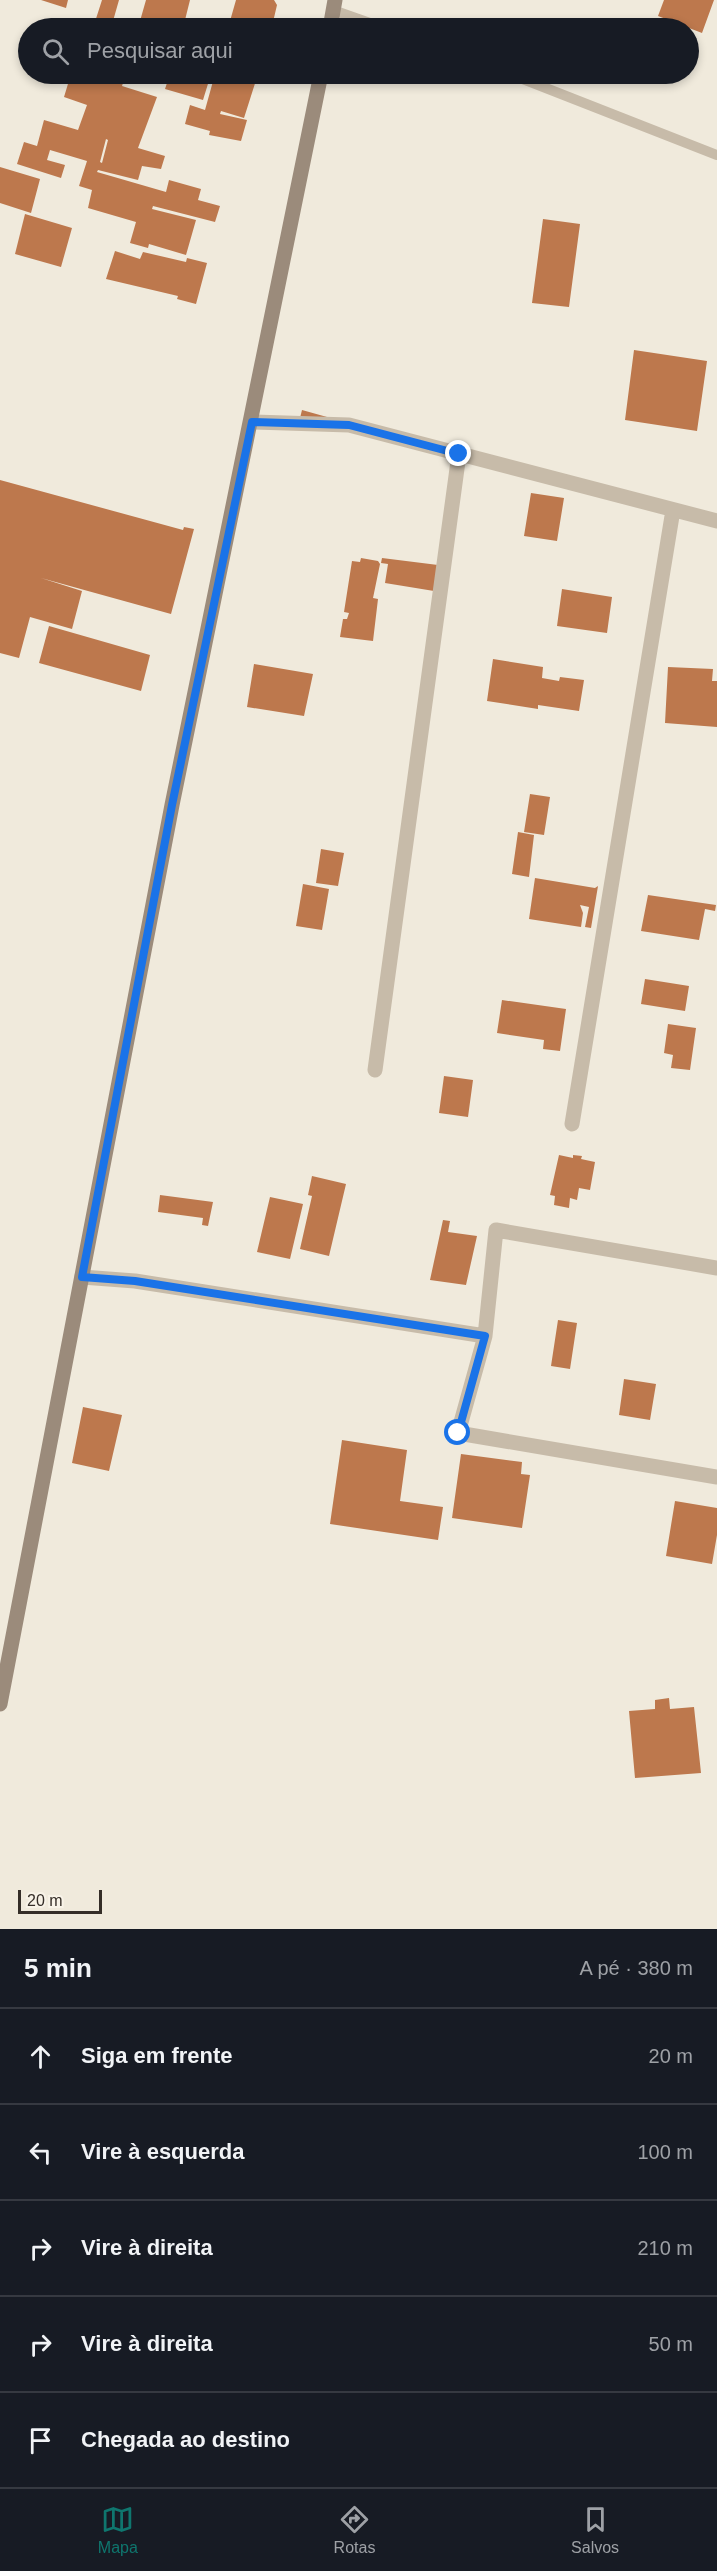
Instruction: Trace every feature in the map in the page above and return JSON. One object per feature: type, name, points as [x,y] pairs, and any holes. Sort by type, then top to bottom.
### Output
[{"type":"street","points":[[0,1704],[172,805],[252,422],[319,84]]},
{"type":"street","points":[[252,422],[349,425],[717,521]]},
{"type":"street","points":[[375,1070],[459,454]]},
{"type":"street","points":[[572,1124],[673,510]]},
{"type":"street","points":[[717,1268],[496,1230],[485,1336],[458,1433],[717,1477]]},
{"type":"street","points":[[82,1277],[135,1281],[485,1336]]},
{"type":"lane","points":[[334,5],[362,18]]},
{"type":"lane","points":[[536,84],[717,155]]},
{"type":"building","points":[[41,0],[68,0],[66,8]]},
{"type":"building","points":[[102,0],[119,0],[114,18],[96,18]]},
{"type":"building","points":[[146,0],[190,0],[186,18],[141,18]]},
{"type":"building","points":[[236,0],[274,0],[277,5],[274,18],[231,18]]},
{"type":"building","points":[[664,0],[714,0],[702,33],[699,32],[699,18],[658,16]]},
{"type":"building","points":[[68,84],[123,84],[122,86],[157,97],[138,148],[165,156],[161,169],[142,166],[138,180],[98,170],[97,172],[166,192],[169,180],[201,189],[198,200],[220,206],[215,222],[153,206],[152,209],[196,220],[186,255],[149,244],[148,248],[130,243],[136,222],[88,208],[92,190],[79,186],[87,161],[50,150],[47,160],[65,165],[61,178],[17,164],[24,142],[37,146],[44,120],[78,130],[87,105],[64,97]],"holes":[[[106,139],[108,140],[102,163],[100,162]]]},
{"type":"building","points":[[167,84],[208,84],[203,100],[165,89]]},
{"type":"building","points":[[212,84],[255,84],[244,118],[221,111],[220,114],[247,120],[241,141],[209,135],[210,131],[185,124],[190,105],[205,110]]},
{"type":"building","points":[[0,167],[40,179],[31,213],[0,203]]},
{"type":"building","points":[[25,214],[72,228],[61,267],[15,254]]},
{"type":"building","points":[[543,219],[580,224],[569,307],[532,303]]},
{"type":"building","points":[[115,251],[140,259],[143,252],[186,262],[187,258],[207,263],[196,304],[177,299],[178,296],[106,279]]},
{"type":"building","points":[[634,350],[707,361],[697,431],[625,420]]},
{"type":"building","points":[[302,410],[327,417],[300,418]]},
{"type":"building","points":[[0,480],[183,530],[184,527],[194,529],[171,614],[41,578],[82,591],[72,629],[30,617],[19,658],[0,653]]},
{"type":"building","points":[[531,493],[564,498],[557,541],[524,536]]},
{"type":"building","points":[[361,558],[378,561],[380,564],[373,598],[378,599],[373,641],[340,637],[343,619],[347,619],[349,613],[344,612],[352,561],[360,562]]},
{"type":"building","points":[[382,558],[438,565],[434,591],[385,583],[388,564],[381,563]]},
{"type":"building","points":[[562,589],[612,597],[607,633],[557,626]]},
{"type":"building","points":[[49,626],[150,655],[141,691],[39,663]]},
{"type":"building","points":[[493,659],[543,667],[542,678],[559,681],[560,677],[584,680],[579,711],[538,705],[538,709],[487,701]]},
{"type":"building","points":[[254,664],[313,674],[304,716],[247,707]]},
{"type":"building","points":[[668,667],[713,669],[712,681],[717,681],[717,727],[665,723]]},
{"type":"building","points":[[530,794],[550,797],[544,835],[524,832]]},
{"type":"building","points":[[518,832],[534,835],[529,877],[512,874]]},
{"type":"building","points":[[321,849],[344,853],[338,886],[316,883]]},
{"type":"building","points":[[535,878],[595,888],[598,886],[591,928],[585,927],[589,907],[580,905],[583,913],[581,927],[529,919]]},
{"type":"building","points":[[303,884],[329,889],[322,930],[296,926]]},
{"type":"building","points":[[648,895],[716,905],[715,911],[705,909],[699,940],[641,931]]},
{"type":"building","points":[[645,979],[689,986],[685,1011],[641,1004]]},
{"type":"building","points":[[502,1000],[566,1009],[560,1051],[543,1049],[544,1040],[497,1033]]},
{"type":"building","points":[[668,1024],[696,1028],[690,1070],[671,1068],[673,1055],[664,1053]]},
{"type":"building","points":[[444,1076],[473,1080],[468,1117],[439,1113]]},
{"type":"building","points":[[559,1155],[573,1158],[573,1155],[582,1156],[581,1159],[595,1162],[590,1190],[579,1188],[577,1200],[570,1198],[569,1208],[554,1205],[555,1196],[550,1195]]},
{"type":"building","points":[[312,1176],[346,1184],[329,1256],[300,1249],[312,1196],[308,1195]]},
{"type":"building","points":[[160,1195],[213,1202],[208,1226],[202,1225],[203,1218],[158,1212]]},
{"type":"building","points":[[270,1197],[303,1204],[290,1259],[257,1252]]},
{"type":"building","points":[[443,1220],[450,1221],[448,1232],[477,1236],[466,1285],[430,1280]]},
{"type":"building","points":[[558,1320],[577,1323],[570,1369],[551,1366]]},
{"type":"building","points":[[624,1379],[656,1384],[650,1420],[619,1415]]},
{"type":"building","points":[[83,1407],[122,1415],[109,1471],[72,1463]]},
{"type":"building","points":[[342,1440],[407,1450],[400,1501],[443,1507],[438,1540],[330,1524]]},
{"type":"building","points":[[461,1454],[522,1462],[521,1474],[530,1475],[522,1528],[452,1518]]},
{"type":"building","points":[[675,1501],[717,1508],[717,1535],[712,1564],[666,1556]]},
{"type":"building","points":[[669,1698],[670,1709],[694,1707],[701,1773],[635,1778],[629,1711],[655,1709],[655,1700]]},
{"type":"route","points":[[458,1433],[485,1336],[135,1281],[82,1277],[172,805],[252,422],[349,425],[459,454]]}]
